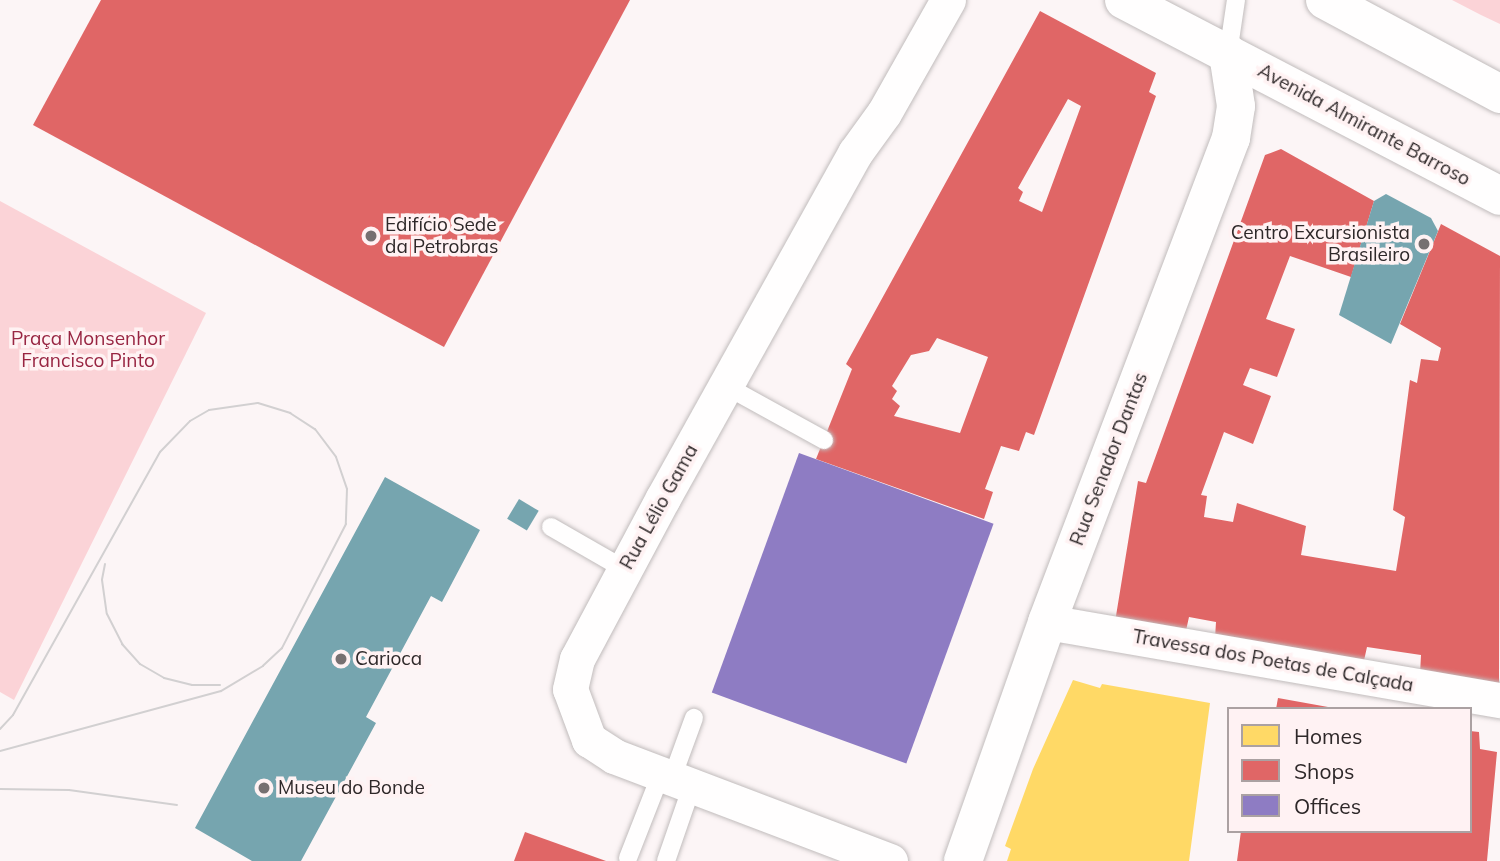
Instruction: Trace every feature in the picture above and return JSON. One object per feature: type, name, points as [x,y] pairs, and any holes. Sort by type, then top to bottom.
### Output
[{"type":"street","name":"Rua Lélio Gama","points":[[890,861],[614,756],[589,740],[570,689],[577,659],[624,569],[855,153],[948,0]]},
{"type":"street","name":"Avenida Almirante Barroso","points":[[1124,0],[1500,196]]},
{"type":"street","points":[[1325,0],[1500,94]]},
{"type":"street","name":"Rua Senador Dantas","points":[[963,861],[1047,622],[1231,138],[1236,106],[1228,54]]},
{"type":"street","name":"Travessa dos Poetas de Calçada","points":[[1047,622],[1500,700]]},
{"type":"lane","points":[[1228,54],[1236,0]]},
{"type":"lane","points":[[726,386],[824,440]]},
{"type":"lane","points":[[551,527],[624,569]]},
{"type":"lane","points":[[666,861],[675,779],[694,718]]},
{"type":"lane","points":[[628,859],[675,779]]},
{"type":"green space","points":[[1452,0],[1500,0],[1500,24],[1481,15]]},
{"type":"green space","name":"Praça Monsenhor Francisco Pinto","points":[[0,201],[206,313],[14,700],[0,692]]},
{"type":"building: Homes","points":[[1073,680],[1100,688],[1102,684],[1210,703],[1189,861],[1007,861],[1011,849],[1005,846],[1033,769]]},
{"type":"building: Shops","name":"Edifício Sede da Petrobras","points":[[101,0],[630,0],[444,347],[33,125]]},
{"type":"building: Shops","points":[[1040,11],[1156,73],[1149,92],[1156,96],[1034,435],[1026,432],[1019,451],[1001,446],[985,489],[993,492],[984,519],[816,459],[852,369],[846,364]],"holes":[[[1068,99],[1081,106],[1042,212],[1019,201],[1023,192],[1018,188]],[[937,338],[988,357],[960,433],[894,416],[900,406],[892,399],[897,391],[892,386],[911,355],[929,351]]]},
{"type":"building: Shops","points":[[1281,149],[1374,201],[1351,277],[1290,256],[1266,319],[1295,329],[1277,377],[1250,368],[1243,385],[1271,396],[1253,444],[1224,432],[1201,495],[1207,496],[1204,517],[1233,522],[1237,503],[1306,526],[1301,555],[1396,571],[1405,517],[1393,510],[1410,380],[1417,383],[1421,359],[1438,361],[1441,348],[1400,324],[1441,224],[1500,256],[1499,687],[1420,674],[1421,655],[1367,647],[1363,665],[1215,638],[1216,622],[1189,617],[1185,635],[1115,622],[1138,481],[1146,483],[1265,155]]},
{"type":"building: Shops","points":[[1278,698],[1328,707],[1276,707]]},
{"type":"building: Shops","points":[[1472,731],[1479,732],[1480,749],[1497,752],[1487,861],[1237,861],[1241,833],[1472,833]]},
{"type":"building: Shops","points":[[525,832],[606,861],[514,861]]},
{"type":"building: Offices","points":[[799,453],[994,524],[906,763],[712,693]]},
{"type":"building: Public","points":[[1386,194],[1431,218],[1438,231],[1391,344],[1339,315],[1374,201]]},
{"type":"building: Public","name":"Carioca","points":[[385,477],[480,530],[442,602],[431,596],[366,717],[376,723],[301,861],[252,861],[195,828]]},
{"type":"building: Public","points":[[519,499],[539,511],[527,531],[507,519]]},
{"type":"tram line","points":[[0,729],[13,715],[160,452],[190,421],[209,410],[258,403],[290,413],[315,429],[336,457],[347,489],[346,524],[282,648],[263,666],[221,691],[0,751]]},
{"type":"tram line","points":[[105,564],[102,580],[107,614],[122,644],[140,664],[164,678],[192,685],[220,685]]},
{"type":"tram line","points":[[0,789],[69,790],[177,805]]},
{"type":"place","name":"Edifício Sede da Petrobras","points":[[371,236]]},
{"type":"place","name":"Centro Excursionista Brasileiro","points":[[1424,244]]},
{"type":"place","name":"Carioca","points":[[341,659]]},
{"type":"place","name":"Museu do Bonde","points":[[264,788]]}]
